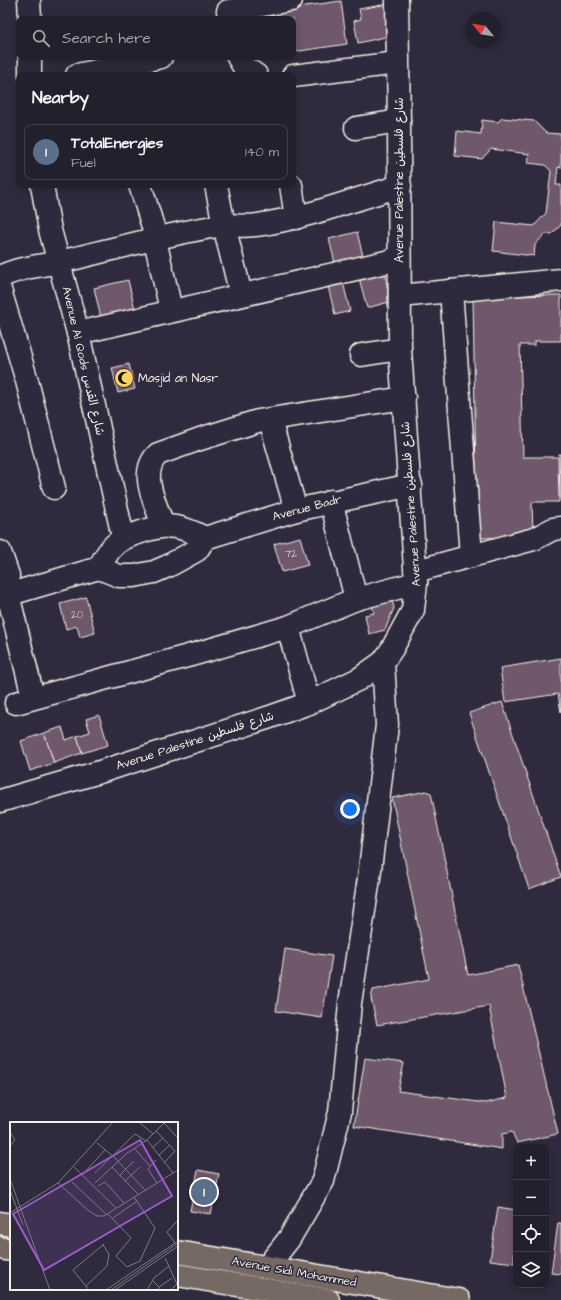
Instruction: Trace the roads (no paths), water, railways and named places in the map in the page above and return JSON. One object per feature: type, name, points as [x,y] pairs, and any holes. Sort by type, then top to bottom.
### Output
[{"type":"main road","points":[[0,1223],[10,1225]]},
{"type":"main road","points":[[0,1248],[10,1250]]},
{"type":"main road","name":"Avenue Sidi Mohammed","points":[[178,1252],[459,1300]]},
{"type":"main road","name":"Avenue Sidi Mohammed","points":[[178,1275],[328,1300]]},
{"type":"street","points":[[29,0],[30,16]]},
{"type":"street","points":[[228,10],[291,0]]},
{"type":"street","name":"Avenue Palestine شارع فلسطين","points":[[0,801],[193,742],[309,703],[364,676],[383,662],[413,610],[416,577],[411,485],[400,349],[400,186],[396,0]]},
{"type":"street","points":[[30,60],[30,72]]},
{"type":"street","points":[[91,72],[147,60]]},
{"type":"street","points":[[240,60],[244,67],[252,72]]},
{"type":"street","points":[[296,76],[397,63]]},
{"type":"street","points":[[356,128],[399,121]]},
{"type":"street","points":[[0,277],[11,272],[155,240],[178,233],[224,225],[256,225],[296,218],[400,186]]},
{"type":"street","name":"Avenue Al Qods شارع القدس","points":[[43,188],[50,230],[78,333],[123,537]]},
{"type":"street","points":[[141,188],[154,230],[171,310]]},
{"type":"street","points":[[217,188],[224,225],[242,295]]},
{"type":"street","points":[[292,188],[296,218]]},
{"type":"street","points":[[78,333],[171,310],[399,258]]},
{"type":"street","points":[[400,296],[561,280]]},
{"type":"street","points":[[0,290],[27,382],[54,488]]},
{"type":"street","points":[[451,291],[471,556]]},
{"type":"street","points":[[361,355],[400,349]]},
{"type":"street","points":[[162,526],[149,483],[149,470],[155,457],[165,451],[250,423],[404,398]]},
{"type":"street","points":[[270,420],[296,510]]},
{"type":"street","name":"Avenue Badr","points":[[206,538],[296,510],[331,501],[411,485]]},
{"type":"street","points":[[331,501],[356,599]]},
{"type":"street","points":[[4,596],[99,568],[119,576],[134,576],[154,572],[175,563],[197,550],[206,538],[185,529],[162,526],[123,537],[110,549],[99,568]]},
{"type":"street","points":[[0,552],[8,575],[4,596],[25,700],[288,627],[356,599],[471,556],[534,539],[553,529],[561,528]]},
{"type":"street","points":[[288,627],[309,703]]},
{"type":"street","points":[[267,1267],[289,1239],[323,1181],[340,1112],[350,1003],[369,878],[387,725],[383,662]]},
{"type":"place","name":"Masjid an Nasr","points":[[124,378]]},
{"type":"place","name":"TotalEnergies","points":[[204,1192]]}]
